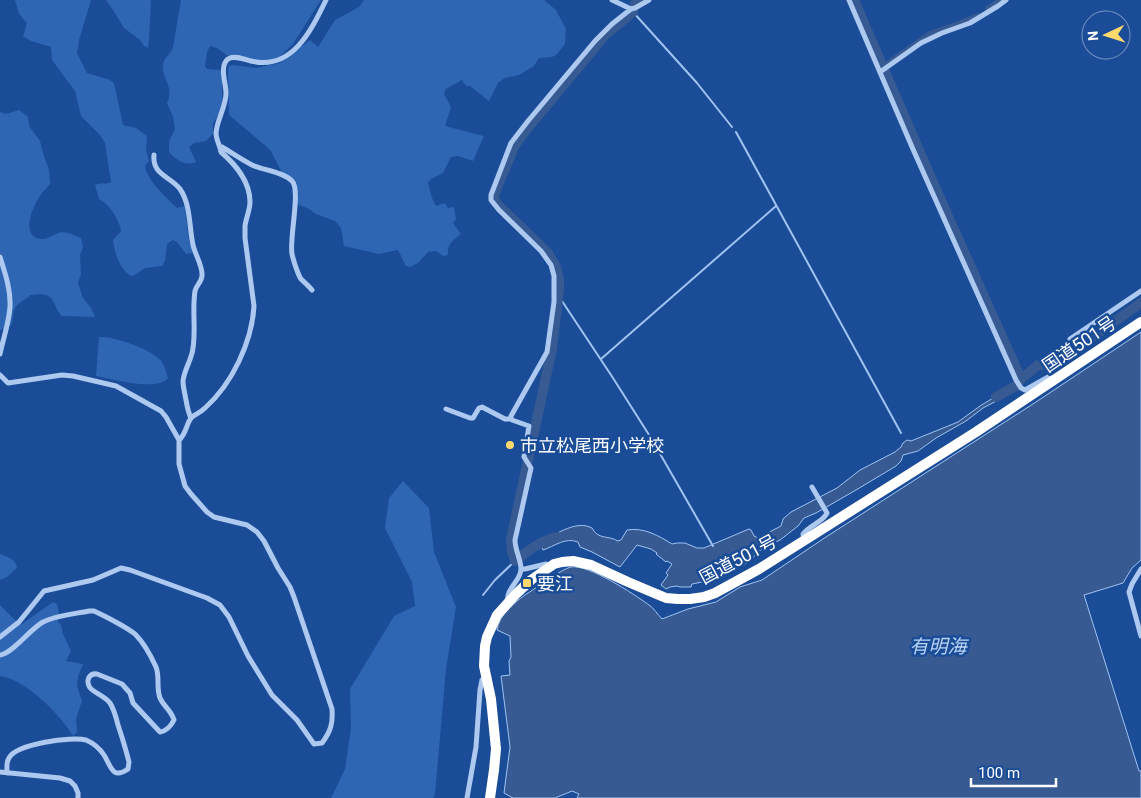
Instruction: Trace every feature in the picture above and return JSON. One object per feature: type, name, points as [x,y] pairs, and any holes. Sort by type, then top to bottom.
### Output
[{"type":"highway","name":"国道501号","points":[[490,798],[496,749],[484,655],[487,637],[498,615],[508,602],[531,580],[549,567],[562,562],[573,561],[591,565],[657,595],[678,599],[704,597],[759,569],[976,432],[1141,322]]},
{"type":"street","points":[[179,440],[184,436],[191,418],[215,398],[233,374],[242,357],[254,315],[245,238],[250,204],[248,188],[242,174],[220,152],[216,137],[226,93],[224,68],[226,61],[235,57],[260,64],[282,59],[305,40],[326,0]]},
{"type":"street","points":[[612,0],[631,9]]},
{"type":"street","points":[[511,419],[547,352],[554,302],[554,276],[547,258],[499,210],[491,200],[491,195],[511,143],[528,121],[595,41],[612,24],[631,9],[649,0]]},
{"type":"street","points":[[849,0],[883,71],[912,147],[1020,388],[1029,389],[1050,376],[1056,380]]},
{"type":"street","points":[[883,71],[921,42],[970,23],[1006,0]]},
{"type":"street","points":[[220,148],[222,147],[262,169],[280,174],[294,183],[296,201],[292,253],[301,278],[312,290]]},
{"type":"street","points":[[154,155],[158,172],[179,188],[184,197],[193,245],[202,274],[200,282],[195,288],[193,349],[183,380],[191,418]]},
{"type":"street","points":[[0,257],[6,275],[10,308],[0,354]]},
{"type":"street","points":[[1070,338],[1141,291]]},
{"type":"street","points":[[0,375],[8,383],[72,376],[116,386],[161,411],[166,416],[179,440],[179,464],[185,486],[206,512],[214,517],[247,525],[257,532],[290,588],[332,708],[329,733],[322,742],[314,744],[297,720],[272,695],[248,656],[229,617],[220,605],[130,570],[121,568],[93,580],[44,590],[19,622],[0,637]]},
{"type":"street","points":[[446,409],[473,418],[479,408],[482,407],[504,420],[511,419],[530,426],[524,457],[531,468],[515,540],[521,567],[507,595],[508,602]]},
{"type":"street","points":[[804,540],[803,534],[807,529],[826,517],[827,513],[812,487]]},
{"type":"street","points":[[521,567],[546,564],[549,567]]},
{"type":"street","points":[[1141,569],[1129,592],[1141,636]]},
{"type":"street","points":[[0,655],[6,654],[30,632],[51,618],[94,611],[134,634],[144,646],[156,667],[161,700],[172,714],[174,720],[170,727],[160,732],[133,704],[130,693],[122,684],[94,674],[89,676],[88,686],[91,690],[105,697],[113,709],[130,762],[128,769],[122,773],[116,773],[112,770],[97,746],[86,740],[72,738],[32,744],[17,750],[9,756],[7,773]]},
{"type":"street","points":[[467,798],[476,747],[480,690],[482,680],[486,676]]},
{"type":"street","points":[[0,772],[60,778],[70,781],[78,793],[78,798]]},
{"type":"shaded area","points":[[15,0],[91,0],[77,53],[87,73],[114,83],[123,125],[136,128],[147,136],[146,150],[149,161],[145,166],[147,172],[158,189],[177,208],[185,206],[189,241],[193,253],[186,254],[177,242],[173,240],[167,244],[165,261],[162,266],[145,268],[133,276],[129,275],[122,267],[116,255],[113,240],[121,231],[120,226],[110,209],[99,199],[95,185],[111,182],[105,143],[100,135],[81,116],[75,91],[52,60],[51,47],[31,41],[23,36],[27,23],[19,14]]},
{"type":"shaded area","points":[[106,0],[151,0],[148,48],[124,28]]},
{"type":"shaded area","points":[[181,0],[321,0],[293,44],[276,60],[250,64],[234,55],[228,56],[217,48],[210,46],[205,66],[207,69],[222,71],[222,107],[213,124],[211,136],[206,141],[194,143],[189,147],[196,162],[194,163],[180,161],[169,152],[169,141],[175,129],[173,117],[167,103],[169,87],[164,74],[163,64],[173,47]]},
{"type":"shaded area","points":[[364,0],[544,0],[556,10],[566,29],[565,44],[556,55],[539,58],[534,66],[519,75],[505,78],[498,83],[489,101],[470,86],[466,86],[462,80],[446,89],[444,94],[451,107],[445,126],[484,136],[473,161],[458,156],[451,157],[443,173],[431,179],[428,183],[436,206],[445,203],[448,208],[454,207],[456,219],[453,223],[461,234],[453,240],[448,255],[443,256],[436,251],[428,252],[418,263],[410,267],[406,266],[398,250],[379,254],[344,246],[341,228],[335,221],[297,204],[295,185],[292,178],[281,171],[267,147],[229,115],[229,66],[256,68],[280,63],[310,40],[318,47],[335,20],[359,7]]},
{"type":"shaded area","points":[[19,110],[28,117],[29,126],[40,141],[49,170],[50,184],[34,206],[29,226],[31,232],[40,239],[62,232],[81,238],[83,247],[80,255],[81,274],[78,283],[83,298],[95,317],[62,316],[48,296],[41,294],[30,295],[15,308],[10,327],[0,331],[0,112],[6,114]]},
{"type":"shaded area","points":[[99,337],[123,341],[158,357],[165,368],[168,378],[162,382],[145,384],[123,382],[96,376]]},
{"type":"shaded area","points":[[403,481],[429,508],[434,552],[456,607],[446,669],[435,794],[433,798],[331,798],[345,769],[351,728],[350,689],[394,616],[415,606],[412,582],[385,528],[389,498]]},
{"type":"shaded area","points":[[0,554],[13,560],[17,568],[7,577],[0,580]]},
{"type":"shaded area","points":[[53,602],[57,604],[58,622],[61,625],[71,651],[66,661],[83,664],[77,686],[82,701],[76,719],[77,732],[73,736],[60,718],[41,699],[20,684],[0,676],[0,605],[15,620],[22,624]]},
{"type":"water","name":"有明海","points":[[1141,332],[1141,560],[1132,568],[1123,583],[1084,595],[1139,771],[1141,771],[1141,798],[577,798],[579,794],[572,791],[555,798],[513,798],[504,793],[510,747],[501,676],[510,675],[509,661],[511,657],[510,636],[497,630],[504,614],[525,595],[555,575],[571,567],[579,567],[611,581],[633,594],[651,606],[662,619],[688,609],[716,602],[740,587],[762,580]]},
{"type":"water","points":[[1008,389],[1009,391],[1000,399],[983,408],[966,421],[918,451],[903,455],[901,461],[896,466],[816,513],[804,518],[798,526],[780,540],[759,551],[750,561],[706,584],[702,582],[692,584],[691,587],[677,586],[666,589],[661,585],[668,575],[666,573],[672,564],[666,562],[651,549],[637,545],[620,567],[580,547],[578,542],[564,541],[543,550],[542,548],[546,543],[544,540],[574,526],[592,528],[600,536],[618,541],[621,540],[627,530],[645,531],[657,535],[672,544],[685,543],[697,548],[704,548],[749,529],[758,538],[781,526],[783,519],[791,512],[837,488],[860,470],[895,452],[907,440],[911,441],[958,422]]},
{"type":"waterway","points":[[635,4],[643,0]]},
{"type":"waterway","points":[[854,0],[1021,379]]},
{"type":"waterway","points":[[988,9],[1001,0]]},
{"type":"waterway","points":[[633,12],[697,83],[732,127]]},
{"type":"waterway","points":[[558,537],[540,543],[515,561],[511,539],[552,349],[559,279],[556,267],[548,253],[495,202],[494,195],[514,147],[522,135],[606,34],[633,12]]},
{"type":"waterway","points":[[883,67],[930,34],[978,16]]},
{"type":"waterway","points":[[736,132],[901,433]]},
{"type":"waterway","points":[[601,359],[776,206]]},
{"type":"waterway","points":[[558,295],[651,438],[713,546]]},
{"type":"waterway","points":[[996,397],[1016,386],[1021,379],[1038,365],[1047,365],[1071,352],[1141,303]]},
{"type":"waterway","points":[[483,595],[495,580],[515,561]]},
{"type":"place","name":"市立松尾西小学校","points":[[510,445]]},
{"type":"place","name":"要江","points":[[527,583]]}]
